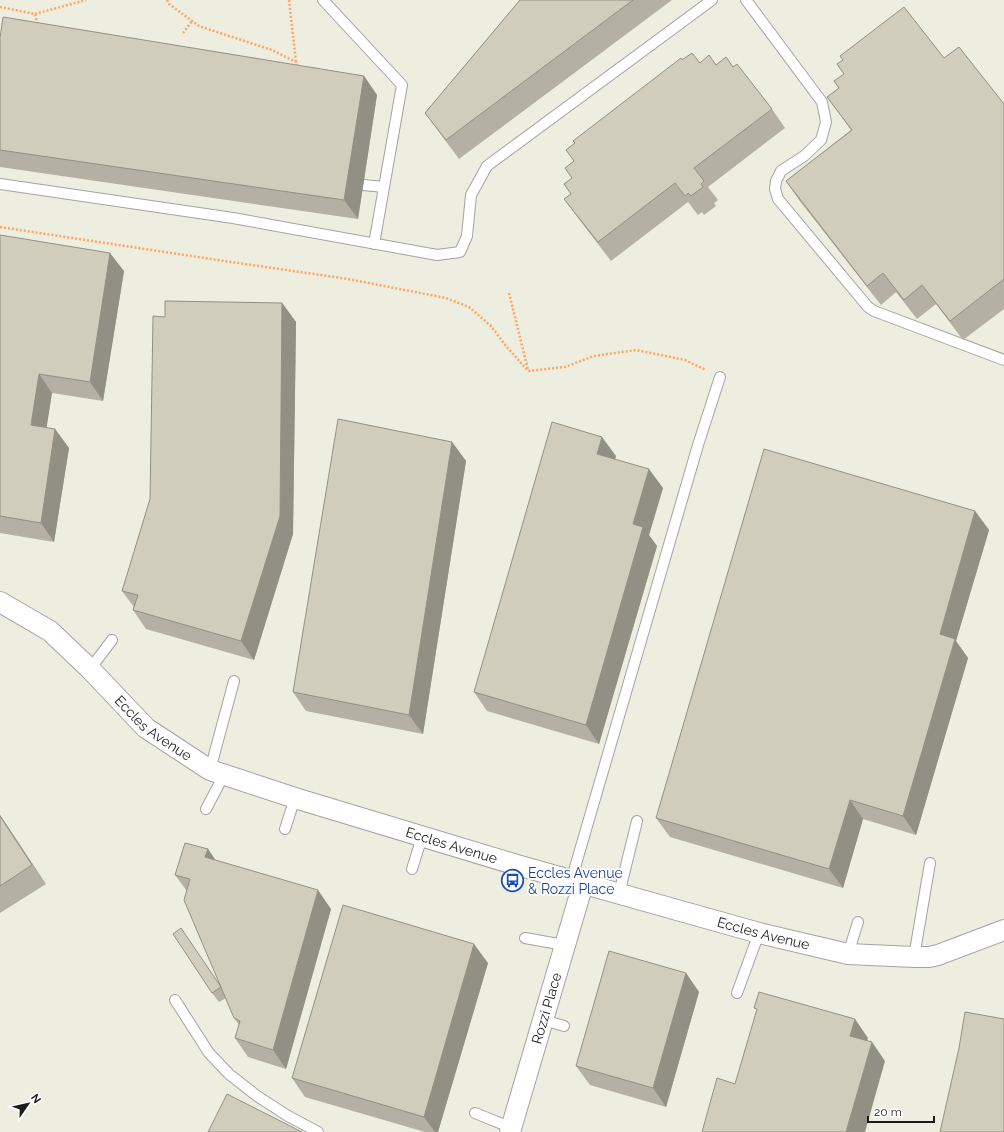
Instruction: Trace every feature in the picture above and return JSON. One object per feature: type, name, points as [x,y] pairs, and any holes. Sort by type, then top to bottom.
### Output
[{"type":"street","name":"Eccles Avenue","points":[[0,602],[50,631],[90,669],[146,728],[218,772],[296,798],[422,837],[619,894],[759,933],[848,954],[929,957],[1004,930]]},
{"type":"street","name":"Rozzi Place","points":[[511,1130],[564,945],[577,882]]},
{"type":"lane","points":[[323,0],[402,85],[374,244]]},
{"type":"lane","points":[[0,184],[233,218],[437,256],[460,252],[467,236],[471,195],[487,166],[712,0]]},
{"type":"lane","points":[[746,0],[822,102],[826,122],[821,140],[804,156],[781,171],[776,181],[775,189],[778,199],[868,306],[874,311],[1004,360]]},
{"type":"lane","points":[[363,185],[384,187]]},
{"type":"lane","points":[[577,882],[696,453],[720,377]]},
{"type":"lane","points":[[90,669],[112,640]]},
{"type":"lane","points":[[206,809],[218,772],[234,681]]},
{"type":"lane","points":[[285,829],[296,798]]},
{"type":"lane","points":[[619,894],[638,821]]},
{"type":"lane","points":[[412,869],[422,837]]},
{"type":"lane","points":[[914,957],[930,863]]},
{"type":"lane","points":[[848,954],[858,922]]},
{"type":"lane","points":[[737,993],[759,933]]},
{"type":"lane","points":[[525,938],[564,945]]},
{"type":"lane","points":[[175,1000],[209,1053],[229,1074],[257,1096],[288,1116],[318,1132]]},
{"type":"lane","points":[[543,1020],[564,1026]]},
{"type":"lane","points":[[475,1113],[511,1130]]},
{"type":"path","points":[[0,6],[35,14],[86,0]]},
{"type":"path","points":[[167,0],[170,4],[199,26],[272,50],[296,62]]},
{"type":"path","points":[[289,0],[298,69]]},
{"type":"path","points":[[35,14],[40,32]]},
{"type":"path","points":[[183,33],[192,20]]},
{"type":"path","points":[[0,227],[211,260],[348,279],[446,298],[469,307],[491,326],[528,371]]},
{"type":"path","points":[[509,293],[528,371]]},
{"type":"path","points":[[528,371],[565,366],[594,356],[636,350],[685,360],[720,377]]},
{"type":"building","points":[[520,0],[633,0],[446,140],[425,113]]},
{"type":"building","points":[[904,7],[944,58],[959,47],[1004,104],[1004,279],[950,321],[922,285],[904,300],[883,273],[867,286],[786,181],[852,130],[827,97],[839,88],[834,81],[844,74],[837,64],[843,60],[840,56]]},
{"type":"building","points":[[3,17],[364,76],[344,200],[0,150],[0,38]]},
{"type":"building","points":[[692,53],[700,63],[709,55],[716,65],[726,57],[733,67],[737,64],[772,109],[694,168],[704,181],[701,184],[703,187],[691,196],[688,193],[685,196],[675,183],[598,242],[564,199],[571,194],[564,184],[572,178],[565,168],[574,161],[566,150],[575,143],[573,141],[681,58],[682,60]]},
{"type":"building","points":[[0,235],[110,253],[90,382],[39,374],[31,425],[55,429],[41,523],[0,516]]},
{"type":"building","points":[[165,301],[282,303],[280,516],[241,641],[133,610],[138,595],[122,591],[150,499],[153,316],[165,317]]},
{"type":"building","points":[[338,419],[452,442],[409,715],[293,692]]},
{"type":"building","points":[[552,422],[602,437],[597,454],[649,469],[633,524],[643,527],[586,725],[474,692]]},
{"type":"building","points":[[764,449],[975,511],[940,634],[955,639],[903,816],[850,800],[829,869],[656,818]]},
{"type":"building","points":[[0,816],[32,865],[0,886]]},
{"type":"building","points":[[185,843],[208,849],[205,857],[318,890],[273,1050],[235,1038],[240,1021],[234,1018],[184,900],[190,879],[175,875]]},
{"type":"building","points":[[343,905],[474,944],[424,1117],[292,1078]]},
{"type":"building","points":[[181,928],[221,987],[212,993],[173,934]]},
{"type":"building","points":[[609,951],[686,973],[653,1088],[576,1066]]},
{"type":"building","points":[[759,992],[855,1019],[850,1036],[872,1042],[846,1132],[702,1132],[717,1078],[735,1084],[757,1009],[754,1008]]},
{"type":"building","points":[[965,1012],[1004,1019],[1004,1132],[940,1132],[959,1048]]},
{"type":"building","points":[[227,1094],[302,1132],[208,1132]]},
{"type":"place","name":"Eccles Avenue & Rozzi Place","points":[[512,881]]}]
